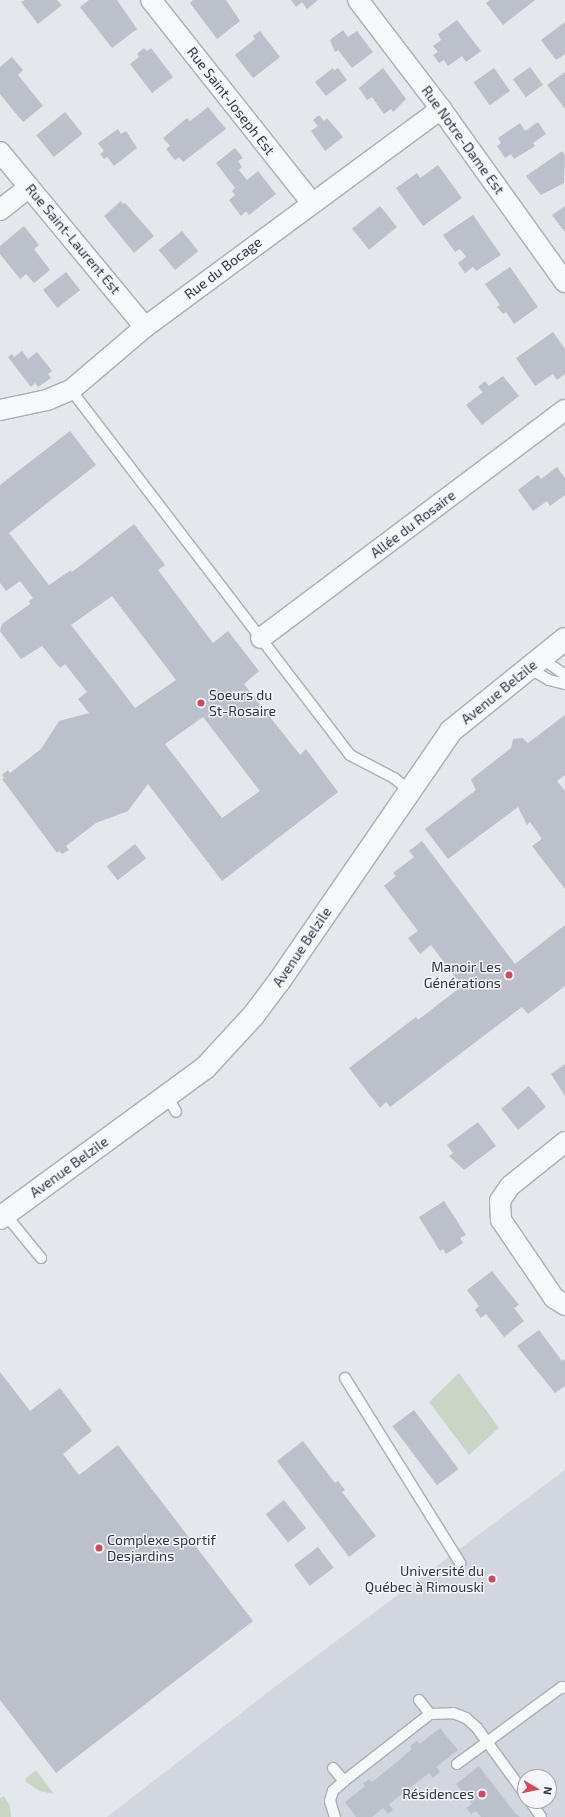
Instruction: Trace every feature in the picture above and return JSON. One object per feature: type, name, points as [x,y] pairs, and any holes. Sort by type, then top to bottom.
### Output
[{"type":"street","name":"Rue Saint-Joseph Est","points":[[151,0],[311,202]]},
{"type":"street","name":"Rue Notre-Dame Est","points":[[358,0],[441,108],[565,282]]},
{"type":"street","name":"Rue du Bocage","points":[[0,410],[47,400],[71,390],[145,326],[311,202],[441,108]]},
{"type":"street","name":"Rue Saint-Laurent Est","points":[[0,152],[145,326]]},
{"type":"street","points":[[0,210],[29,187]]},
{"type":"street","name":"Allée du Rosaire","points":[[261,638],[565,410]]},
{"type":"street","name":"Avenue Belzile","points":[[2,1216],[172,1103],[253,1016],[280,980],[409,790],[451,731],[565,639]]},
{"type":"street","points":[[565,1142],[510,1186],[500,1201],[501,1220],[554,1298],[565,1305]]},
{"type":"lane","points":[[71,390],[350,755],[394,778],[409,790]]},
{"type":"lane","points":[[535,663],[565,675]]},
{"type":"lane","points":[[535,663],[548,680],[565,684]]},
{"type":"lane","points":[[2,1216],[41,1258]]},
{"type":"lane","points":[[345,1378],[460,1563]]},
{"type":"lane","points":[[458,1764],[562,1686],[565,1688]]},
{"type":"lane","points":[[419,1700],[430,1714]]},
{"type":"lane","points":[[335,1817],[330,1801],[333,1791],[430,1714],[453,1713],[466,1718],[487,1742],[517,1783]]},
{"type":"lane","points":[[333,1768],[344,1781]]},
{"type":"shaded area","name":"Université du Québec à Rimouski","points":[[565,1470],[565,1817],[107,1817],[272,1689]]},
{"type":"green space","points":[[459,1373],[499,1428],[469,1455],[429,1402]]},
{"type":"green space","points":[[36,1770],[54,1794],[40,1791],[26,1782],[25,1779]]},
{"type":"green space","points":[[4,1796],[10,1806],[11,1817],[0,1817],[0,1798]]},
{"type":"building","points":[[25,0],[57,0],[62,5],[38,24],[21,2]]},
{"type":"building","points":[[89,0],[117,0],[137,29],[112,48],[80,7]]},
{"type":"building","points":[[193,0],[226,0],[240,21],[217,39],[190,3]]},
{"type":"building","points":[[291,0],[318,0],[307,9],[302,2],[296,7]]},
{"type":"building","points":[[490,0],[535,0],[503,25],[486,3]]},
{"type":"building","points":[[457,20],[481,51],[466,62],[462,56],[448,66],[444,60],[439,63],[433,55],[438,52],[433,46],[441,40],[438,34]]},
{"type":"building","points":[[565,22],[565,54],[556,60],[541,40]]},
{"type":"building","points":[[343,30],[348,37],[357,31],[373,52],[352,68],[338,50],[335,52],[330,40]]},
{"type":"building","points":[[260,31],[280,57],[253,78],[235,55],[255,39],[253,36]]},
{"type":"building","points":[[144,48],[147,51],[151,48],[173,77],[152,93],[130,64],[139,57],[137,54]]},
{"type":"building","points":[[12,57],[23,70],[18,75],[43,106],[23,122],[0,94],[0,67]]},
{"type":"building","points":[[530,67],[543,85],[526,97],[513,79]]},
{"type":"building","points":[[333,68],[334,71],[338,68],[347,80],[326,96],[315,82]]},
{"type":"building","points":[[383,68],[406,99],[393,112],[391,109],[384,114],[372,97],[367,100],[359,88]]},
{"type":"building","points":[[494,68],[510,91],[490,105],[474,82]]},
{"type":"building","points":[[565,72],[565,109],[547,85]]},
{"type":"building","points":[[208,107],[226,129],[183,162],[179,157],[175,160],[166,149],[170,146],[163,138],[187,118],[190,121]]},
{"type":"building","points":[[65,112],[83,134],[54,157],[36,135]]},
{"type":"building","points":[[319,115],[324,121],[327,118],[343,137],[325,151],[311,131],[318,126],[313,120]]},
{"type":"building","points":[[538,122],[546,134],[533,143],[535,146],[514,159],[511,154],[505,158],[497,146],[501,143],[498,138],[520,123],[525,131]]},
{"type":"building","points":[[118,129],[121,134],[126,131],[137,148],[114,166],[107,157],[104,159],[100,154],[104,151],[98,143]]},
{"type":"building","points":[[235,148],[243,158],[238,161],[242,167],[239,170],[247,180],[258,171],[276,194],[249,215],[246,211],[241,216],[229,200],[235,195],[232,191],[235,188],[216,163]]},
{"type":"building","points":[[562,151],[565,155],[564,183],[541,195],[526,176]]},
{"type":"building","points":[[438,165],[462,198],[423,226],[396,188],[417,173],[420,178]]},
{"type":"building","points":[[121,201],[123,204],[125,203],[154,236],[134,253],[104,216]]},
{"type":"building","points":[[380,206],[397,227],[369,250],[352,229]]},
{"type":"building","points":[[565,206],[565,232],[552,215]]},
{"type":"building","points":[[473,215],[501,255],[476,271],[473,267],[465,273],[458,263],[466,257],[460,249],[455,252],[443,235]]},
{"type":"building","points":[[24,226],[39,245],[34,249],[50,270],[34,283],[26,274],[20,279],[0,254],[0,246]]},
{"type":"building","points":[[182,231],[198,251],[175,270],[159,250]]},
{"type":"building","points":[[510,267],[538,307],[514,324],[506,312],[503,314],[497,307],[500,305],[485,284]]},
{"type":"building","points":[[66,272],[80,290],[57,308],[43,290]]},
{"type":"building","points":[[553,332],[565,349],[565,374],[557,380],[553,374],[535,386],[516,358]]},
{"type":"building","points":[[22,351],[28,359],[37,352],[52,371],[48,374],[51,378],[38,387],[35,383],[31,387],[8,357],[12,354],[14,357]]},
{"type":"building","points":[[503,376],[519,396],[482,425],[466,405],[483,392],[478,387],[485,381],[489,386]]},
{"type":"building","name":"Soeurs du St-Rosaire","points":[[70,431],[96,465],[9,533],[49,585],[71,570],[72,572],[134,524],[165,565],[158,570],[213,643],[228,631],[259,671],[244,684],[300,755],[306,749],[338,792],[222,881],[148,784],[128,811],[96,823],[66,846],[69,850],[62,854],[59,851],[57,853],[2,779],[4,778],[2,775],[8,770],[10,773],[41,749],[59,721],[89,713],[78,699],[87,692],[65,664],[60,668],[42,646],[21,659],[0,631],[2,624],[30,604],[29,601],[33,598],[20,581],[6,591],[0,583],[0,485]],"holes":[[[112,596],[176,680],[135,708],[71,625]],[[203,717],[260,791],[222,818],[165,744]]]},
{"type":"building","points":[[557,467],[565,478],[565,495],[550,506],[547,501],[533,511],[518,490],[538,475],[541,479]]},
{"type":"building","points":[[565,715],[565,775],[557,781],[565,791],[565,889],[532,846],[542,839],[530,822],[527,825],[518,807],[448,859],[425,829],[476,790],[471,780],[511,748],[513,739],[522,738],[528,743]]},
{"type":"building","name":"Manoir Les Générations","points":[[422,841],[515,964],[565,925],[565,986],[528,1014],[522,1007],[390,1107],[386,1102],[380,1108],[349,1068],[416,1017],[418,1020],[462,986],[431,945],[420,954],[408,938],[418,931],[384,886],[396,876],[393,873],[414,857],[409,851]]},
{"type":"building","points":[[135,844],[146,858],[118,880],[107,866]]},
{"type":"building","points":[[565,1064],[565,1096],[551,1074]]},
{"type":"building","points":[[529,1086],[546,1107],[518,1130],[501,1109]]},
{"type":"building","points":[[478,1122],[496,1146],[464,1170],[449,1156],[453,1153],[447,1145]]},
{"type":"building","points":[[444,1201],[466,1235],[460,1238],[463,1243],[446,1254],[443,1249],[440,1251],[419,1217]]},
{"type":"building","points":[[492,1271],[519,1305],[514,1308],[524,1321],[504,1337],[486,1314],[481,1318],[475,1310],[479,1306],[467,1290]]},
{"type":"building","points":[[539,1330],[562,1361],[565,1359],[565,1386],[555,1393],[517,1346]]},
{"type":"building","name":"Complexe sportif Desjardins","points":[[0,1372],[30,1411],[60,1388],[92,1431],[63,1454],[79,1475],[118,1445],[253,1621],[56,1773],[0,1700]]},
{"type":"building","points":[[414,1410],[459,1469],[437,1485],[392,1426]]},
{"type":"building","points":[[303,1441],[335,1483],[338,1481],[345,1490],[342,1492],[376,1536],[349,1557],[277,1461]]},
{"type":"building","points":[[284,1500],[306,1528],[288,1543],[266,1514]]},
{"type":"building","points":[[318,1547],[334,1568],[310,1586],[294,1565]]},
{"type":"building","points":[[440,1728],[458,1750],[436,1767],[440,1772],[433,1778],[429,1773],[389,1804],[393,1810],[388,1814],[383,1808],[372,1817],[356,1817],[345,1802],[365,1786],[363,1783],[369,1779],[372,1782],[412,1749],[410,1746],[417,1741],[420,1744]]},
{"type":"building","name":"Résidences","points":[[479,1766],[515,1813],[520,1817],[481,1817],[476,1811],[471,1814],[466,1808],[472,1804],[456,1784]]},
{"type":"place","name":"Soeurs du St-Rosaire","points":[[201,703]]},
{"type":"place","name":"Manoir Les Générations","points":[[509,975]]},
{"type":"place","name":"Complexe sportif Desjardins","points":[[99,1548]]},
{"type":"place","name":"Université du Québec à Rimouski","points":[[492,1579]]},
{"type":"place","name":"Résidences","points":[[482,1794]]}]
